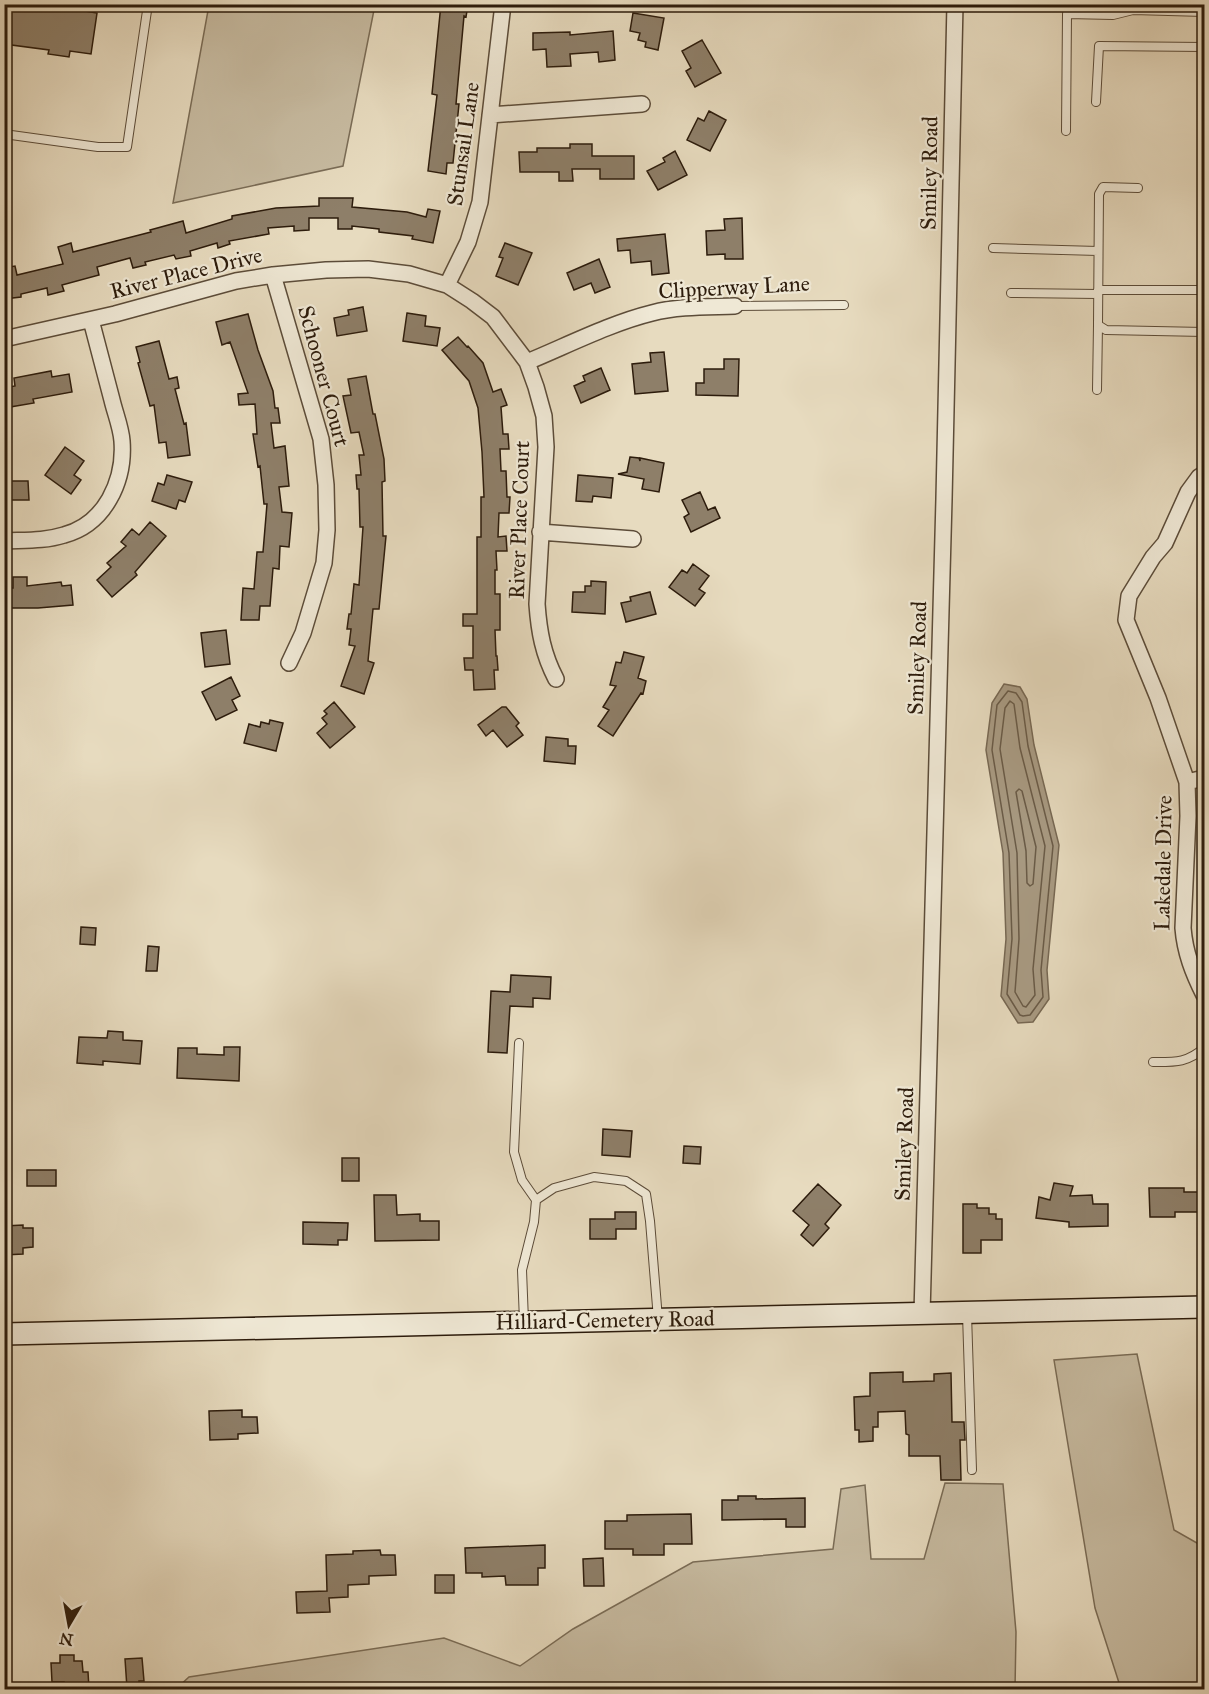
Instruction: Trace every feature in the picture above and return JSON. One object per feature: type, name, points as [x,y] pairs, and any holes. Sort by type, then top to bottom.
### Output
[{"type":"main road","name":"Hilliard-Cemetery Road","points":[[4,1334],[1204,1306]]},
{"type":"street","name":"Stunsail Lane","points":[[447,285],[468,242],[480,202],[503,4]]},
{"type":"street","name":"Smiley Road","points":[[922,1314],[955,4]]},
{"type":"street","points":[[490,115],[642,104]]},
{"type":"street","name":"River Place Drive","points":[[4,339],[91,320],[236,281],[326,270],[368,269],[409,274],[447,285],[493,317],[527,362]]},
{"type":"street","name":"Schooner Court","points":[[273,275],[321,439],[326,485],[327,530],[324,563],[303,633],[289,663]]},
{"type":"street","name":"Clipperway Lane","points":[[527,362],[625,321],[653,312],[681,308],[735,306]]},
{"type":"street","points":[[4,541],[46,539],[66,535],[83,527],[96,517],[116,486],[122,463],[122,439],[91,320]]},
{"type":"street","name":"River Place Court","points":[[527,362],[544,416],[546,447],[540,532],[538,629],[548,663],[556,679]]},
{"type":"street","name":"Lakedale Drive","points":[[1204,474],[1188,492],[1165,543],[1153,557],[1129,596],[1126,620],[1158,698],[1187,782],[1184,945],[1204,995]]},
{"type":"street","points":[[540,532],[633,539]]},
{"type":"street","points":[[1187,782],[1204,778]]},
{"type":"lane","points":[[4,134],[98,147],[128,147],[148,4]]},
{"type":"lane","points":[[1066,130],[1066,14],[1113,15],[1133,7],[1204,12]]},
{"type":"lane","points":[[1096,102],[1099,46],[1204,47]]},
{"type":"lane","points":[[1097,390],[1099,194],[1103,186],[1138,188]]},
{"type":"lane","points":[[993,248],[1098,251]]},
{"type":"lane","points":[[1011,293],[1204,290]]},
{"type":"lane","name":"Clipperway Lane","points":[[735,306],[844,305]]},
{"type":"lane","points":[[1098,325],[1106,330],[1204,332]]},
{"type":"lane","points":[[519,1042],[514,1152],[522,1180],[536,1200],[534,1222],[522,1270],[524,1322]]},
{"type":"lane","points":[[1153,1062],[1186,1060],[1204,1048]]},
{"type":"lane","points":[[536,1200],[554,1188],[594,1178],[626,1181],[646,1194],[658,1319]]},
{"type":"lane","points":[[967,1312],[972,1470]]},
{"type":"shaded area","points":[[209,5],[375,5],[343,166],[173,203]]},
{"type":"shaded area","points":[[1137,1354],[1174,1530],[1204,1547],[1204,1689],[1121,1689],[1095,1608],[1054,1360]]},
{"type":"shaded area","points":[[945,1483],[1003,1484],[1016,1632],[1015,1689],[176,1689],[189,1677],[444,1638],[520,1666],[573,1629],[693,1562],[833,1549],[841,1489],[865,1485],[871,1559],[924,1559]]},
{"type":"water","points":[[1004,684],[1020,687],[1027,699],[1034,745],[1059,845],[1047,970],[1049,999],[1033,1022],[1018,1023],[1001,996],[1006,939],[1003,853],[986,750],[992,703]]},
{"type":"building","points":[[4,4],[42,4],[97,13],[91,54],[70,51],[69,57],[48,54],[49,50],[4,44]]},
{"type":"building","points":[[441,4],[468,4],[466,17],[464,16],[453,163],[447,163],[446,174],[428,171],[437,95],[432,94]]},
{"type":"building","points":[[633,13],[664,18],[658,50],[645,47],[646,42],[638,40],[640,33],[630,31]]},
{"type":"building","points":[[613,31],[615,60],[599,62],[598,52],[570,54],[571,66],[547,67],[546,49],[533,50],[533,33],[570,32],[570,35]]},
{"type":"building","points":[[702,40],[721,73],[695,87],[686,71],[691,68],[682,51]]},
{"type":"building","points":[[709,111],[726,120],[710,151],[687,140],[698,118],[704,121]]},
{"type":"building","points":[[570,144],[592,144],[592,156],[634,156],[634,179],[600,179],[600,169],[572,169],[573,181],[559,181],[559,172],[520,172],[519,152],[537,152],[537,148],[570,148]]},
{"type":"building","points":[[675,151],[687,175],[658,190],[647,171],[665,162],[663,158]]},
{"type":"building","points":[[319,198],[353,198],[352,207],[407,212],[426,217],[428,209],[440,211],[433,243],[412,239],[413,236],[379,232],[379,229],[352,226],[352,229],[338,229],[338,218],[309,218],[309,230],[294,231],[294,226],[268,228],[269,234],[229,241],[230,244],[218,248],[217,243],[190,251],[191,256],[176,259],[174,255],[145,262],[146,265],[133,268],[130,258],[97,267],[99,275],[62,285],[64,291],[48,295],[47,288],[21,294],[21,297],[4,299],[4,268],[15,266],[17,275],[63,264],[58,247],[71,243],[73,252],[151,232],[150,230],[183,221],[186,233],[232,219],[232,216],[276,208],[319,206]]},
{"type":"building","points":[[742,218],[743,259],[725,259],[725,254],[707,255],[706,231],[725,230],[724,219]]},
{"type":"building","points":[[665,234],[669,273],[652,275],[651,261],[631,263],[630,250],[618,251],[617,239]]},
{"type":"building","points":[[505,243],[532,253],[518,285],[496,276],[503,258],[499,257]]},
{"type":"building","points":[[599,259],[610,287],[595,293],[591,283],[574,290],[567,273]]},
{"type":"building","points":[[363,307],[367,331],[337,336],[334,318],[349,315],[348,310]]},
{"type":"building","points":[[407,313],[426,316],[425,326],[440,328],[437,346],[403,341]]},
{"type":"building","points":[[248,314],[273,391],[275,408],[278,408],[280,423],[271,423],[274,448],[285,446],[289,486],[279,487],[282,512],[292,513],[289,547],[280,546],[279,569],[273,568],[270,606],[260,606],[259,620],[241,620],[243,588],[254,589],[257,552],[263,552],[267,504],[264,504],[260,466],[258,467],[253,434],[257,434],[255,404],[239,405],[238,394],[248,393],[230,342],[222,345],[216,322]]},
{"type":"building","points":[[458,337],[483,363],[493,392],[501,389],[507,405],[501,407],[503,434],[508,434],[509,449],[500,449],[501,471],[506,471],[507,497],[510,497],[509,513],[499,513],[498,537],[506,536],[507,551],[496,551],[495,594],[500,594],[500,630],[495,630],[498,670],[494,670],[495,689],[474,690],[473,670],[465,670],[464,658],[473,658],[473,626],[463,626],[463,614],[477,614],[477,537],[481,537],[481,497],[484,497],[478,408],[469,381],[442,350]]},
{"type":"building","points":[[159,341],[169,379],[177,377],[179,388],[175,389],[184,424],[186,423],[190,455],[168,458],[166,442],[159,443],[154,405],[150,406],[136,347]]},
{"type":"building","points":[[664,352],[668,391],[635,394],[632,364],[651,362],[650,353]]},
{"type":"building","points":[[724,359],[739,359],[738,396],[696,395],[696,383],[704,383],[704,369],[724,369]]},
{"type":"building","points":[[601,368],[610,390],[581,403],[574,386],[585,381],[583,376]]},
{"type":"building","points":[[51,371],[52,377],[69,374],[72,392],[33,399],[34,403],[4,408],[4,388],[15,386],[14,378]]},
{"type":"building","points":[[366,376],[384,459],[383,536],[386,536],[379,609],[373,609],[368,661],[374,663],[364,694],[341,686],[355,646],[349,645],[351,629],[347,629],[354,584],[359,585],[363,527],[360,527],[359,489],[357,489],[356,475],[361,475],[359,455],[364,455],[359,432],[351,433],[343,396],[351,395],[348,379]]},
{"type":"building","points":[[65,447],[84,461],[74,475],[81,480],[71,494],[45,475]]},
{"type":"building","points":[[630,457],[639,458],[640,461],[640,458],[664,463],[659,492],[642,489],[644,479],[618,474],[627,472]]},
{"type":"building","points":[[167,475],[192,482],[185,502],[179,500],[176,509],[152,501],[158,483],[164,485]]},
{"type":"building","points":[[578,475],[613,478],[611,498],[593,496],[592,502],[576,501]]},
{"type":"building","points":[[4,481],[28,481],[29,500],[4,500]]},
{"type":"building","points":[[700,492],[708,510],[715,507],[720,518],[691,532],[684,517],[689,514],[682,500]]},
{"type":"building","points":[[150,522],[166,536],[135,572],[137,575],[112,597],[97,580],[111,567],[107,563],[126,546],[121,542],[132,529],[139,535]]},
{"type":"building","points":[[693,564],[709,576],[699,589],[705,593],[695,606],[669,587],[682,570],[687,573]]},
{"type":"building","points":[[13,577],[27,577],[27,586],[61,582],[62,586],[71,585],[73,605],[4,608],[4,588],[13,588]]},
{"type":"building","points":[[591,581],[606,582],[605,614],[572,612],[573,592],[585,592],[585,586],[591,586]]},
{"type":"building","points":[[650,592],[656,614],[626,622],[621,603],[631,601],[630,597]]},
{"type":"building","points":[[226,630],[230,664],[205,667],[201,633]]},
{"type":"building","points":[[624,652],[644,657],[638,678],[646,681],[643,694],[641,693],[613,736],[598,726],[609,710],[603,707],[616,686],[610,685],[616,662],[621,663]]},
{"type":"building","points":[[231,677],[240,696],[232,700],[237,710],[216,720],[202,692]]},
{"type":"building","points":[[334,702],[355,727],[330,748],[317,733],[327,724],[322,718],[327,714],[324,711]]},
{"type":"building","points":[[502,707],[506,707],[519,723],[516,726],[523,735],[507,747],[493,730],[486,736],[478,725]]},
{"type":"building","points":[[270,720],[283,723],[276,751],[244,743],[249,724],[260,727],[261,722],[269,724]]},
{"type":"building","points":[[546,737],[568,739],[568,746],[576,746],[575,764],[544,761]]},
{"type":"building","points":[[81,927],[96,928],[95,945],[80,944]]},
{"type":"building","points":[[148,946],[159,947],[157,971],[146,971]]},
{"type":"building","points":[[511,975],[551,977],[550,999],[533,998],[533,1007],[510,1006],[507,1053],[488,1052],[491,991],[510,992]]},
{"type":"building","points":[[108,1031],[123,1032],[123,1040],[142,1041],[140,1064],[103,1061],[103,1065],[77,1063],[79,1037],[107,1038]]},
{"type":"building","points":[[224,1047],[240,1047],[239,1081],[177,1078],[178,1048],[197,1048],[197,1054],[224,1055]]},
{"type":"building","points":[[603,1129],[632,1131],[630,1157],[602,1155]]},
{"type":"building","points":[[684,1146],[701,1147],[700,1164],[683,1163]]},
{"type":"building","points":[[342,1158],[359,1158],[359,1181],[342,1181]]},
{"type":"building","points":[[27,1170],[56,1170],[56,1186],[27,1186]]},
{"type":"building","points":[[1054,1183],[1073,1186],[1070,1196],[1092,1195],[1093,1204],[1108,1204],[1108,1226],[1069,1227],[1069,1222],[1036,1218],[1039,1197],[1050,1200]]},
{"type":"building","points":[[818,1184],[841,1205],[825,1224],[829,1228],[813,1246],[801,1235],[809,1225],[793,1211]]},
{"type":"building","points":[[1149,1188],[1184,1188],[1184,1192],[1200,1192],[1200,1212],[1175,1212],[1175,1217],[1150,1217]]},
{"type":"building","points":[[374,1195],[396,1195],[397,1215],[420,1214],[420,1221],[439,1221],[439,1240],[375,1241]]},
{"type":"building","points":[[963,1204],[977,1204],[977,1208],[989,1208],[989,1214],[996,1214],[996,1219],[1002,1219],[1002,1240],[981,1240],[981,1253],[963,1253]]},
{"type":"building","points":[[615,1212],[636,1212],[636,1229],[616,1229],[616,1239],[590,1239],[590,1219],[615,1219]]},
{"type":"building","points":[[303,1222],[348,1223],[347,1240],[338,1240],[338,1245],[303,1244]]},
{"type":"building","points":[[23,1225],[23,1228],[33,1228],[33,1247],[23,1248],[23,1254],[4,1255],[4,1226]]},
{"type":"building","points":[[903,1372],[903,1382],[934,1381],[934,1374],[951,1373],[952,1422],[964,1422],[965,1440],[960,1440],[961,1480],[941,1480],[940,1456],[909,1456],[909,1435],[906,1434],[905,1411],[878,1412],[878,1427],[873,1427],[873,1441],[859,1442],[859,1430],[855,1430],[854,1397],[870,1396],[870,1373]]},
{"type":"building","points":[[242,1410],[242,1417],[257,1417],[258,1433],[238,1434],[238,1439],[210,1440],[209,1411]]},
{"type":"building","points":[[738,1496],[756,1496],[756,1499],[805,1498],[805,1527],[786,1527],[786,1519],[722,1520],[722,1500],[738,1500]]},
{"type":"building","points":[[691,1514],[692,1544],[664,1544],[664,1555],[633,1555],[633,1549],[605,1549],[605,1521],[627,1521],[627,1515]]},
{"type":"building","points":[[545,1545],[545,1568],[538,1568],[538,1585],[506,1585],[505,1576],[482,1577],[482,1573],[466,1573],[465,1548]]},
{"type":"building","points":[[380,1550],[381,1555],[395,1555],[396,1575],[369,1576],[369,1584],[348,1585],[348,1597],[329,1598],[330,1612],[297,1613],[296,1592],[327,1591],[326,1555]]},
{"type":"building","points":[[603,1558],[604,1586],[584,1586],[583,1559]]},
{"type":"building","points":[[435,1575],[454,1575],[454,1593],[435,1593]]},
{"type":"building","points":[[60,1655],[74,1655],[74,1661],[82,1661],[83,1672],[88,1672],[89,1689],[64,1689],[64,1682],[52,1682],[51,1663],[60,1663]]},
{"type":"building","points":[[142,1658],[144,1681],[139,1681],[139,1688],[127,1688],[125,1659]]}]
